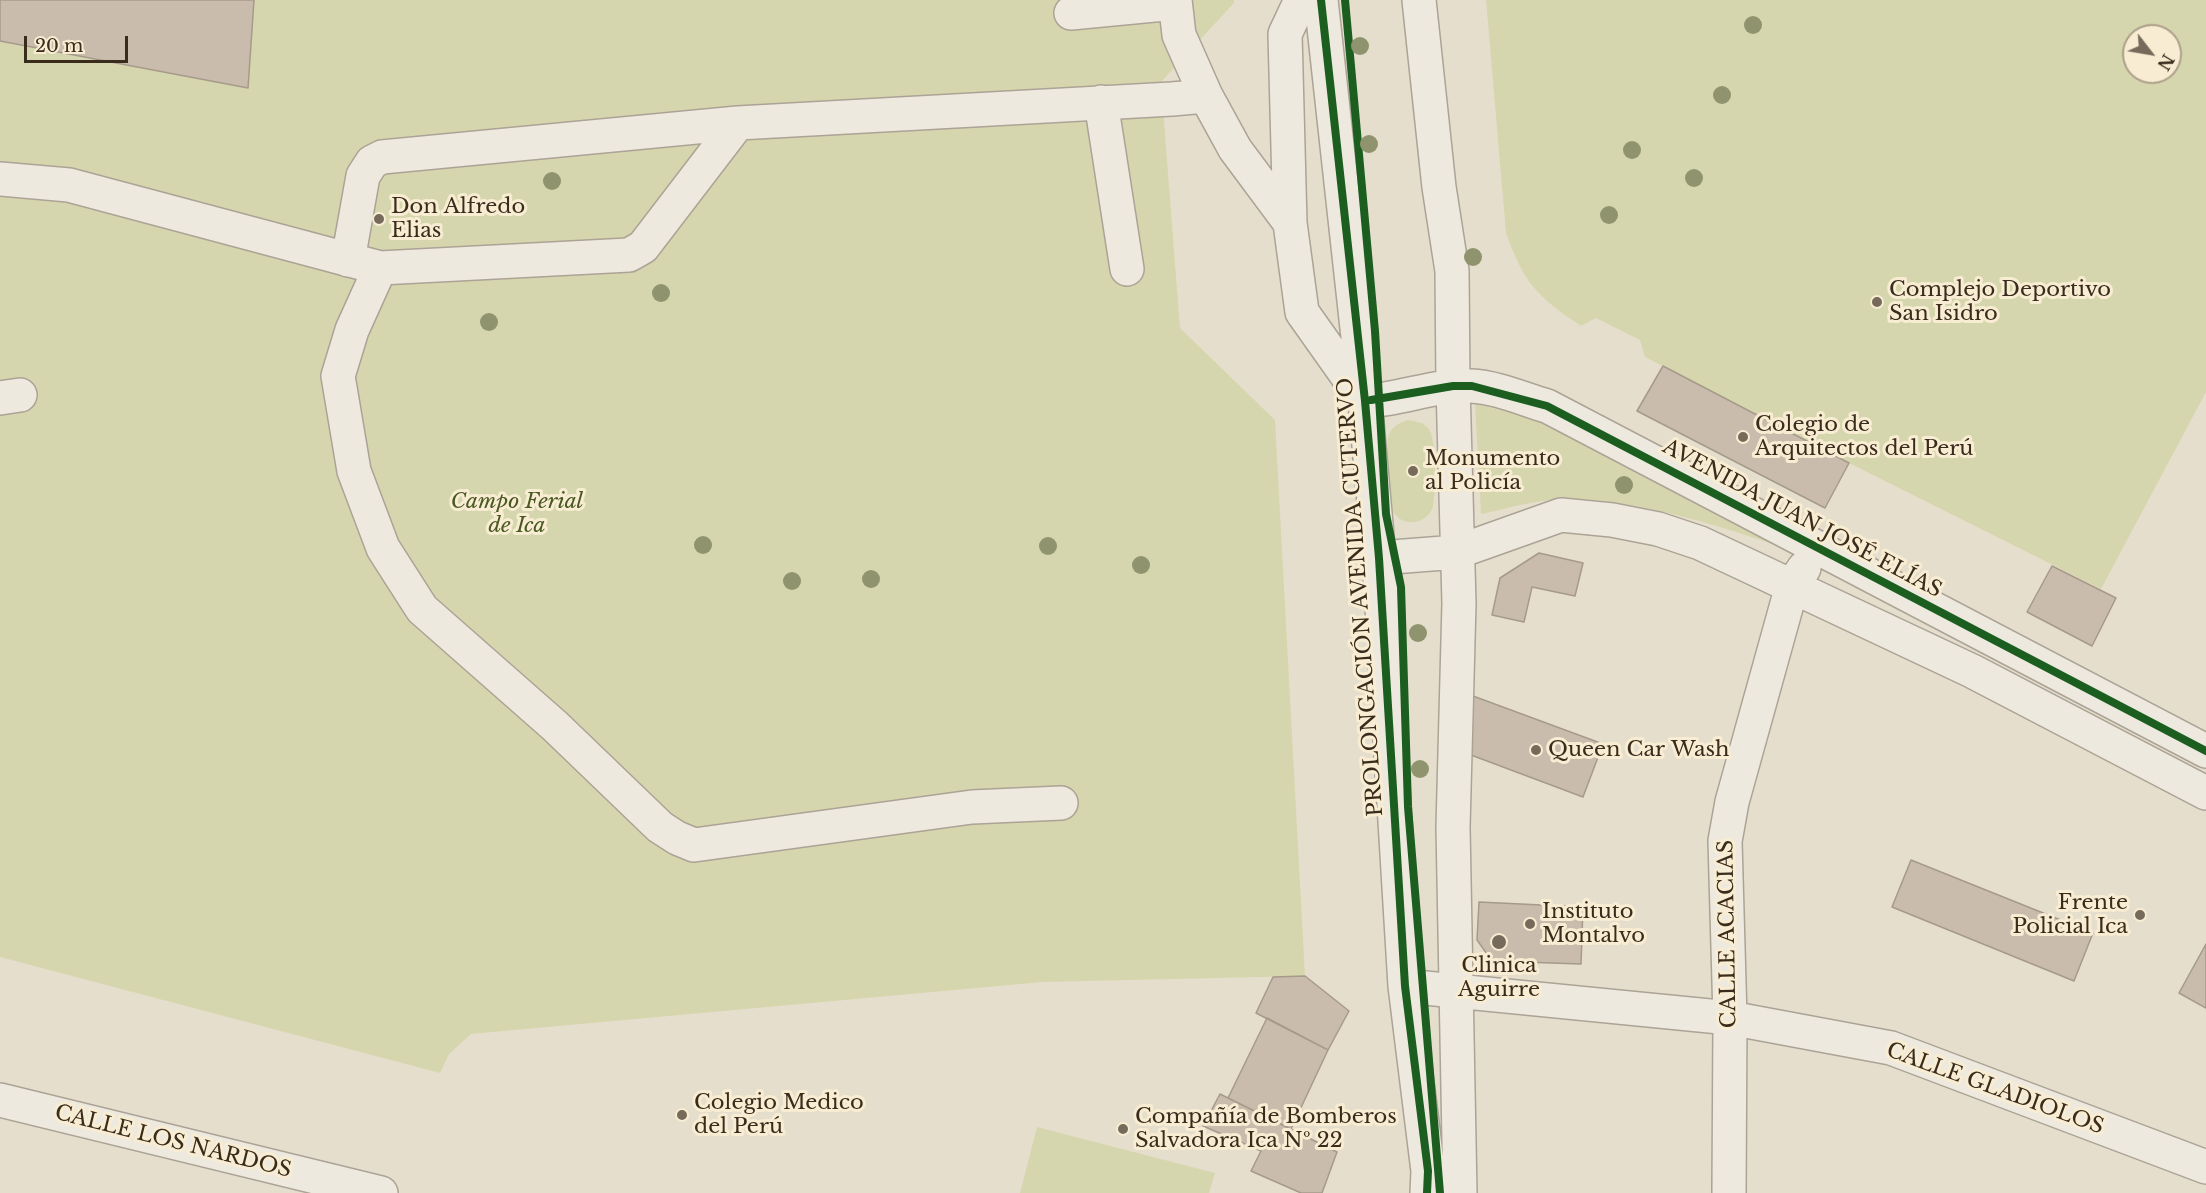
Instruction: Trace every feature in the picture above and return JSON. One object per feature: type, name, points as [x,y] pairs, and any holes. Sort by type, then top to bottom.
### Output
[{"type":"street","points":[[1301,0],[1285,34],[1290,223],[1302,312],[1365,400]]},
{"type":"street","name":"PROLONGACIÓN AVENIDA CUTERVO","points":[[1321,0],[1365,400],[1378,558],[1406,986],[1428,1171],[1427,1193]]},
{"type":"street","points":[[1419,0],[1439,187],[1452,271],[1459,603],[1453,827],[1460,1193]]},
{"type":"street","points":[[1071,13],[1175,2],[1179,35],[1206,96],[1235,149],[1290,223]]},
{"type":"street","points":[[348,260],[363,176],[372,162],[382,157],[738,123],[1206,96]]},
{"type":"street","points":[[1101,102],[1127,269]]},
{"type":"street","points":[[0,179],[69,185],[380,268],[628,255],[643,247],[738,123]]},
{"type":"street","points":[[380,268],[352,330],[338,376],[354,471],[383,548],[422,609],[555,726],[660,827],[694,845],[972,807],[1060,803]]},
{"type":"street","name":"AVENIDA JUAN JOSÉ ELÍAS","points":[[1365,400],[1380,400],[1453,386],[1472,386],[1547,406],[2206,751]]},
{"type":"street","points":[[1378,558],[1457,552],[1561,515],[1612,520],[1658,529],[1700,543],[1972,671],[2206,793]]},
{"type":"street","name":"CALLE ACACIAS","points":[[1729,1193],[1730,1018],[1725,841],[1732,802],[1792,586],[1817,547]]},
{"type":"street","name":"CALLE GLADIOLOS","points":[[1406,986],[1425,986],[1457,992],[1730,1018],[1891,1048],[2206,1167]]},
{"type":"street","name":"CALLE LOS NARDOS","points":[[0,1100],[381,1193]]},
{"type":"green space","name":"Campo Ferial de Ica","points":[[0,0],[1234,0],[1234,3],[1161,82],[1180,328],[1275,420],[1305,976],[1043,982],[471,1034],[449,1054],[440,1073],[0,957]]},
{"type":"green space","name":"Complejo Deportivo San Isidro","points":[[1486,0],[2206,0],[2206,392],[2101,589],[1849,463],[1645,357],[1640,340],[1596,318],[1581,326],[1553,306],[1533,287],[1506,233]]},
{"type":"green space","points":[[1475,404],[1538,419],[1794,551],[1682,516],[1595,500],[1546,500],[1481,514]]},
{"type":"green space","points":[[1407,420],[1426,426],[1433,442],[1435,490],[1432,509],[1428,515],[1416,522],[1397,517],[1393,512],[1390,497],[1387,460],[1389,434],[1396,425]]},
{"type":"green space","points":[[1037,1127],[1215,1173],[1209,1193],[1020,1193]]},
{"type":"building","points":[[0,0],[254,0],[248,88],[0,41]]},
{"type":"building","name":"Colegio de Arquitectos del Perú","points":[[1663,366],[1849,463],[1825,508],[1637,411]]},
{"type":"building","points":[[1539,553],[1583,563],[1575,596],[1532,587],[1524,622],[1492,615],[1500,578]]},
{"type":"building","points":[[2052,566],[2116,598],[2092,646],[2027,612]]},
{"type":"building","name":"Queen Car Wash","points":[[1473,696],[1603,744],[1583,797],[1471,755]]},
{"type":"building","points":[[1911,860],[2093,933],[2074,981],[1892,907]]},
{"type":"building","name":"Instituto Montalvo","points":[[1479,902],[1583,907],[1581,964],[1492,961],[1477,940]]},
{"type":"building","points":[[2206,944],[2206,1008],[2179,993]]},
{"type":"building","points":[[1305,976],[1349,1011],[1328,1050],[1256,1013],[1273,977]]},
{"type":"building","points":[[1267,1018],[1328,1050],[1291,1129],[1228,1098]]},
{"type":"building","points":[[1220,1094],[1337,1152],[1322,1193],[1301,1193],[1251,1171],[1261,1151],[1203,1126]]},
{"type":"cycle path","points":[[1321,0],[1365,401],[1379,558],[1405,986],[1428,1171],[1427,1193]]},
{"type":"cycle path","points":[[1345,0],[1375,331],[1386,514],[1401,587],[1408,807],[1440,1193]]},
{"type":"cycle path","points":[[1371,400],[1453,386],[1472,386],[1547,406],[2206,751]]},
{"type":"place","name":"Don Alfredo Elias","points":[[379,219]]},
{"type":"place","name":"Complejo Deportivo San Isidro","points":[[1877,302]]},
{"type":"place","name":"Colegio de Arquitectos del Perú","points":[[1743,437]]},
{"type":"place","name":"Monumento al Policía","points":[[1413,471]]},
{"type":"place","name":"Queen Car Wash","points":[[1536,750]]},
{"type":"place","name":"Frente Policial Ica","points":[[2140,915]]},
{"type":"place","name":"Instituto Montalvo","points":[[1530,924]]},
{"type":"place","name":"Clinica Aguirre","points":[[1499,942]]},
{"type":"place","name":"Colegio Medico del Perú","points":[[682,1115]]},
{"type":"place","name":"Compañía de Bomberos Salvadora Ica Nº 22","points":[[1123,1129]]}]
